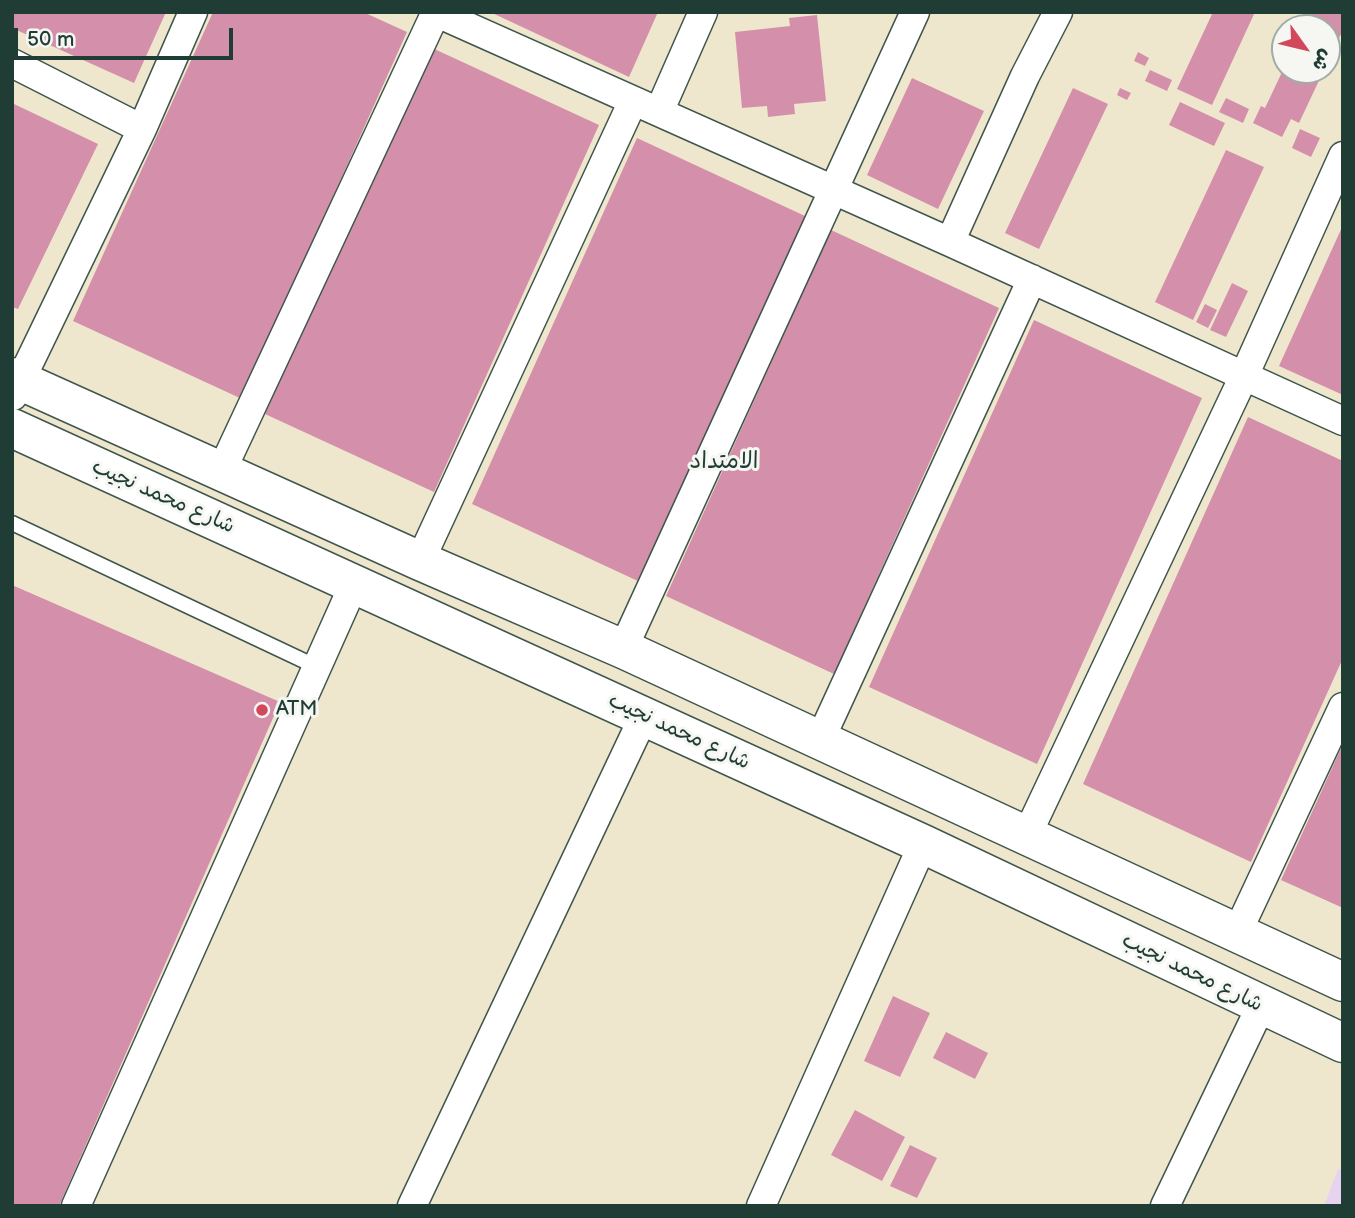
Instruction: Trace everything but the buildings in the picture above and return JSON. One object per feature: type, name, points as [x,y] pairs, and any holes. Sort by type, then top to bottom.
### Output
[{"type":"main road","points":[[15,385],[221,472],[622,649],[1343,982]]},
{"type":"main road","name":"شارع محمد نجيب","points":[[12,428],[923,844],[1343,1043]]},
{"type":"street","points":[[15,385],[142,129],[193,12]]},
{"type":"street","points":[[221,472],[436,12],[1343,421]]},
{"type":"street","points":[[420,561],[646,107],[703,12]]},
{"type":"street","points":[[622,649],[915,12]]},
{"type":"street","points":[[950,242],[1025,76],[1058,12]]},
{"type":"street","points":[[12,63],[142,129]]},
{"type":"street","points":[[1027,835],[1244,376],[1343,156]]},
{"type":"street","points":[[820,740],[1032,279]]},
{"type":"street","points":[[76,1206],[354,584]]},
{"type":"street","points":[[1237,933],[1343,707]]},
{"type":"street","points":[[412,1206],[643,716]]},
{"type":"street","points":[[761,1206],[923,844]]},
{"type":"street","points":[[1165,1206],[1261,1006]]},
{"type":"lane","points":[[12,523],[317,667]]},
{"type":"shaded area","points":[[1338,1169],[1343,1171],[1343,1206],[1324,1206]]},
{"type":"place","name":"ATM","points":[[262,710]]},
{"type":"district","name":"الامتداد","points":[[724,462]]}]
